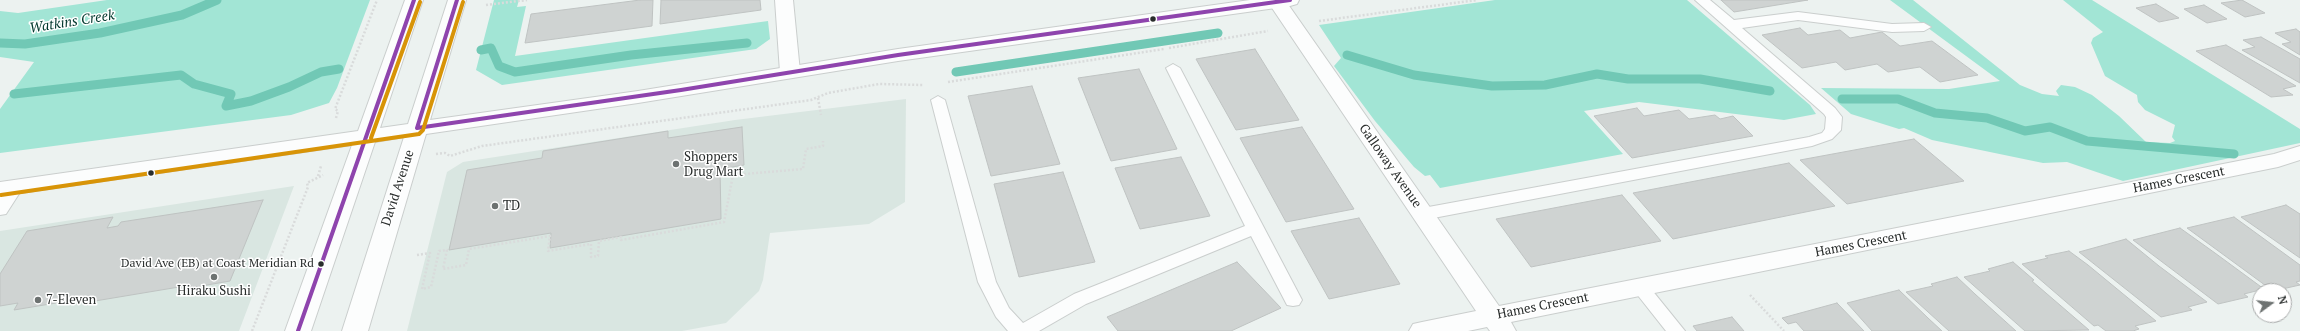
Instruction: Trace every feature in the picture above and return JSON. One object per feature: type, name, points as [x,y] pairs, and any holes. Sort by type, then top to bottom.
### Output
[{"type":"main road","points":[[298,331],[365,136],[414,0]]},
{"type":"main road","name":"David Avenue","points":[[355,331],[457,0]]},
{"type":"main road","points":[[784,0],[790,72]]},
{"type":"main road","points":[[8,187],[681,90],[905,54],[1284,1]]},
{"type":"main road","name":"Galloway Avenue","points":[[1284,1],[1423,214],[1498,323]]},
{"type":"main road","name":"Hames Crescent","points":[[1422,331],[1498,323],[1641,288],[2270,162],[2300,153]]},
{"type":"lane","points":[[1423,214],[1812,141],[1827,136],[1833,130],[1834,117],[1830,111],[1702,0]]},
{"type":"lane","points":[[1731,25],[1798,16],[1892,28],[1924,27]]},
{"type":"lane","points":[[1172,68],[1293,300]]},
{"type":"lane","points":[[938,100],[987,282],[1002,312],[1019,331]]},
{"type":"lane","points":[[0,210],[8,187]]},
{"type":"lane","points":[[1024,331],[1080,299],[1255,228]]},
{"type":"lane","points":[[1641,288],[1676,331]]},
{"type":"path","points":[[338,111],[335,110],[378,0]]},
{"type":"path","points":[[486,5],[527,0]]},
{"type":"path","points":[[1317,21],[1477,0]]},
{"type":"path","points":[[946,82],[1267,33],[1271,28]]},
{"type":"path","points":[[445,153],[450,156],[482,146],[818,98],[828,93],[879,84],[927,85]]},
{"type":"path","points":[[818,98],[821,115]]},
{"type":"path","points":[[418,255],[430,252],[422,289],[431,287],[439,251],[446,250],[443,269],[466,265],[469,249],[550,236],[548,251],[592,244],[591,257],[598,256],[599,241],[621,237],[621,240],[724,222],[733,175],[803,169],[806,149],[823,146],[823,141]]},
{"type":"path","points":[[252,331],[308,187],[307,183],[318,176]]},
{"type":"path","points":[[1750,294],[1784,331]]},
{"type":"shaded area","points":[[906,99],[905,202],[869,224],[770,233],[763,280],[759,291],[726,323],[682,331],[407,331],[447,172],[463,162],[735,120]]},
{"type":"shaded area","points":[[294,186],[239,331],[0,331],[0,231]]},
{"type":"green space","points":[[107,0],[370,0],[337,88],[329,103],[291,115],[0,153],[0,109],[34,62],[0,57],[0,11],[18,13]]},
{"type":"green space","points":[[494,0],[519,0],[517,7],[526,6],[515,56],[768,21],[770,39],[756,49],[502,85],[476,70]]},
{"type":"green space","points":[[1495,0],[1687,0],[1810,105],[1816,114],[1784,120],[1639,102],[1584,111],[1623,154],[1440,188],[1430,175],[1425,176],[1414,167],[1375,121],[1334,66],[1341,58],[1319,25]]},
{"type":"green space","points":[[1890,0],[1913,0],[2020,85],[2042,94],[2059,96],[2056,91],[2061,85],[2075,87],[2092,95],[2119,116],[2146,142],[2170,143],[2175,141],[2172,137],[2175,125],[2145,110],[2138,102],[2137,95],[2105,76],[2091,43],[2093,38],[2103,32],[2063,0],[2092,0],[2300,129],[2300,143],[2123,181],[2067,162],[2043,163],[1932,140],[1904,128],[1899,129],[1851,114],[1821,88],[1949,89],[2000,81]]},
{"type":"building","points":[[640,0],[653,0],[652,26],[525,43],[531,14]]},
{"type":"building","points":[[661,0],[760,0],[761,10],[660,24]]},
{"type":"building","points":[[1721,0],[1808,0],[1734,12]]},
{"type":"building","points":[[2242,0],[2265,13],[2245,17],[2221,3]]},
{"type":"building","points":[[2156,4],[2179,18],[2159,22],[2136,8]]},
{"type":"building","points":[[2204,5],[2227,19],[2207,23],[2184,9]]},
{"type":"building","points":[[1800,28],[1808,35],[1840,30],[1850,38],[1882,32],[1900,46],[1932,41],[1978,75],[1940,82],[1920,67],[1888,72],[1877,64],[1845,70],[1836,62],[1802,68],[1762,35]]},
{"type":"building","points":[[2296,29],[2300,32],[2300,55],[2282,44],[2291,42],[2275,33]]},
{"type":"building","points":[[2261,37],[2300,59],[2300,83],[2242,50],[2255,47],[2243,40]]},
{"type":"building","points":[[2226,45],[2296,86],[2283,89],[2293,95],[2271,97],[2196,51]]},
{"type":"building","points":[[1255,49],[1299,120],[1236,130],[1196,59]]},
{"type":"building","points":[[1139,69],[1177,149],[1111,161],[1078,78]]},
{"type":"building","points":[[1032,86],[1060,164],[991,176],[968,96]]},
{"type":"building","points":[[1637,108],[1644,116],[1679,110],[1689,119],[1715,115],[1720,119],[1733,116],[1753,136],[1632,158],[1594,116]]},
{"type":"building","points":[[742,127],[744,165],[720,169],[721,219],[550,248],[551,233],[449,250],[467,170],[542,158],[543,151],[668,131],[668,138]]},
{"type":"building","points":[[1302,127],[1354,209],[1286,222],[1240,138]]},
{"type":"building","points":[[1914,139],[1964,181],[1847,204],[1800,160]]},
{"type":"building","points":[[1181,157],[1210,216],[1140,229],[1115,168]]},
{"type":"building","points":[[1789,163],[1835,206],[1673,239],[1633,193]]},
{"type":"building","points":[[1063,172],[1095,262],[1019,277],[994,184]]},
{"type":"building","points":[[1622,195],[1661,241],[1531,267],[1496,219]]},
{"type":"building","points":[[263,200],[230,281],[190,288],[191,285],[83,303],[86,298],[14,310],[18,303],[0,306],[0,274],[27,231],[113,217],[107,228],[118,226],[121,222]]},
{"type":"building","points":[[2286,205],[2300,214],[2300,258],[2241,217]]},
{"type":"building","points":[[2234,217],[2300,265],[2300,281],[2296,282],[2300,285],[2292,287],[2292,283],[2262,283],[2187,228]]},
{"type":"building","points":[[1359,218],[1400,284],[1329,299],[1291,231]]},
{"type":"building","points":[[2180,228],[2256,283],[2252,283],[2252,292],[2244,294],[2248,297],[2218,304],[2133,240]]},
{"type":"building","points":[[2126,239],[2207,302],[2188,307],[2192,310],[2161,317],[2079,252]]},
{"type":"building","points":[[2069,251],[2156,321],[2135,326],[2139,329],[2133,331],[2106,331],[2098,325],[2094,326],[2022,264],[2048,258],[2045,256]]},
{"type":"building","points":[[1237,262],[1281,308],[1231,331],[1118,331],[1107,317]]},
{"type":"building","points":[[2013,262],[2034,280],[2032,281],[2089,330],[2025,331],[1964,277],[1990,271],[1988,269]]},
{"type":"building","points":[[1957,277],[2016,331],[1949,331],[1906,292],[1933,286],[1931,284]]},
{"type":"building","points":[[1899,290],[1942,331],[1872,331],[1847,303]]},
{"type":"building","points":[[1837,303],[1864,331],[1804,331],[1796,322],[1788,324],[1782,318]]},
{"type":"building","points":[[1732,317],[1744,331],[1697,331],[1693,326]]},
{"type":"waterway","name":"Watkins Creek","points":[[0,43],[25,44],[100,33],[182,15],[217,0]]},
{"type":"waterway","points":[[956,72],[1218,33]]},
{"type":"waterway","points":[[481,50],[491,48],[499,66],[515,72],[631,55],[747,43]]},
{"type":"waterway","points":[[1347,55],[1414,75],[1492,86],[1545,85],[1597,74],[1628,79],[1700,79],[1770,91]]},
{"type":"waterway","points":[[14,94],[181,75],[194,84],[231,94],[226,106],[251,101],[289,87],[321,72],[339,69]]},
{"type":"waterway","points":[[1842,99],[1898,99],[1935,113],[1987,118],[2025,131],[2050,127],[2087,141],[2234,154]]},
{"type":"transit line","points":[[298,331],[414,0]]},
{"type":"transit line","points":[[457,0],[417,128],[681,90],[898,55],[1290,0]]},
{"type":"transit line","points":[[371,138],[420,2]]},
{"type":"transit line","points":[[1,195],[419,134],[423,130],[463,2]]},
{"type":"place","name":"Shoppers Drug Mart","points":[[676,164]]},
{"type":"place","name":"TD","points":[[495,206]]},
{"type":"place","name":"David Ave (EB) at Coast Meridian Rd","points":[[321,264]]},
{"type":"place","name":"Hiraku Sushi","points":[[214,277]]},
{"type":"place","name":"7-Eleven","points":[[38,300]]}]
